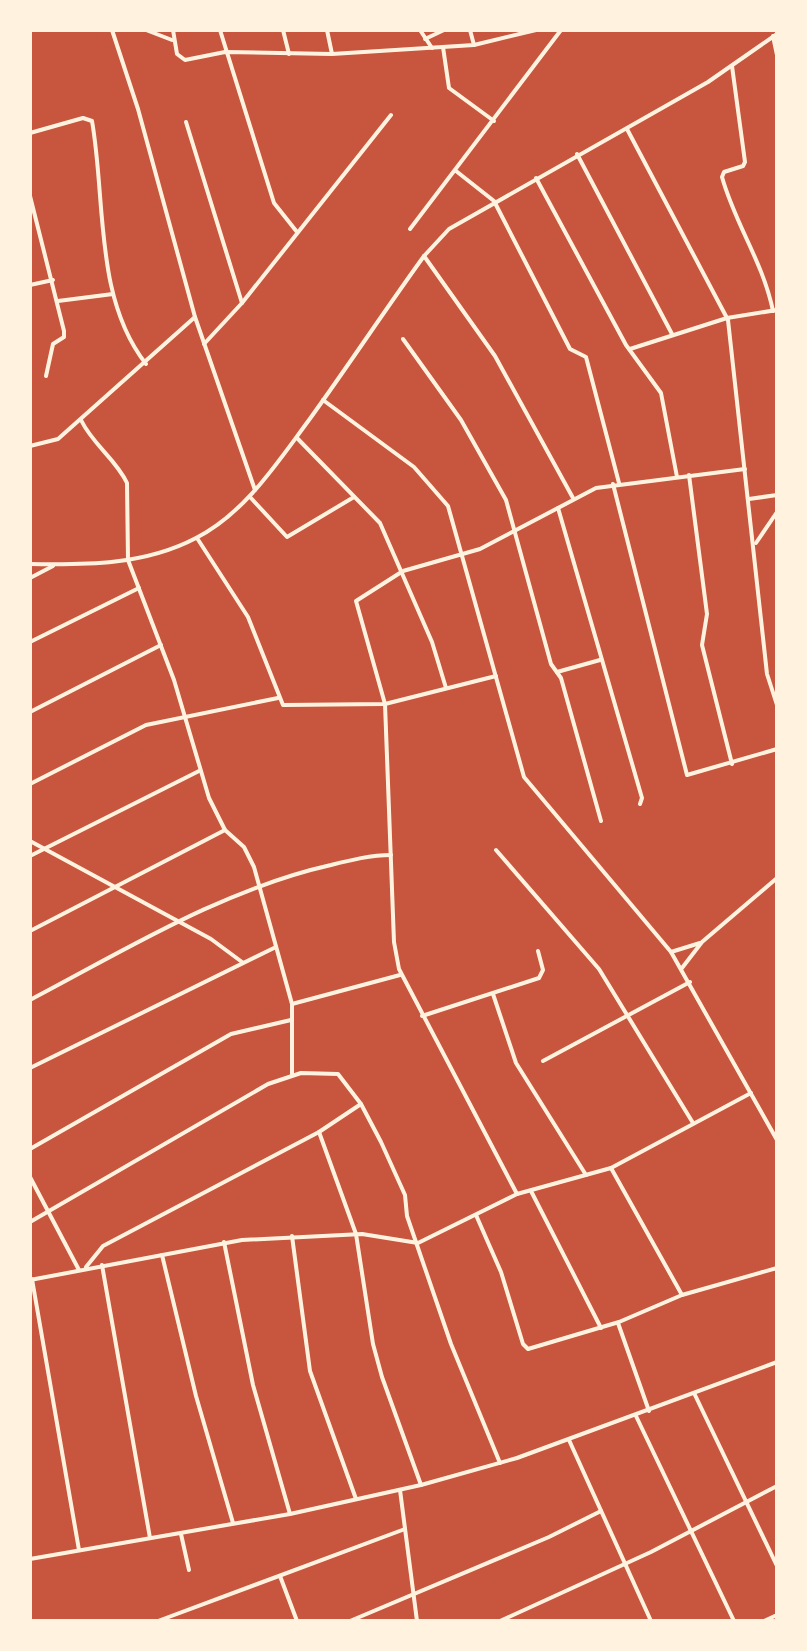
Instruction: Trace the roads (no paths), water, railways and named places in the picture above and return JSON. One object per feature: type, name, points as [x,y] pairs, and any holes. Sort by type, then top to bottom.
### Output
[{"type":"street","points":[[112,30],[138,109],[195,317],[255,490]]},
{"type":"street","points":[[146,30],[172,40]]},
{"type":"street","points":[[173,30],[172,40],[182,59],[225,52],[332,54],[474,45],[536,30]]},
{"type":"street","points":[[220,30],[274,203],[297,232]]},
{"type":"street","points":[[283,30],[289,54]]},
{"type":"street","points":[[327,30],[332,54]]},
{"type":"street","points":[[420,30],[432,48]]},
{"type":"street","points":[[425,39],[444,30]]},
{"type":"street","points":[[470,30],[474,45]]},
{"type":"street","points":[[410,229],[561,30]]},
{"type":"street","points":[[775,35],[777,55]]},
{"type":"street","points":[[30,564],[128,560],[197,538],[250,497],[323,400],[424,256],[453,225],[732,66],[775,35]]},
{"type":"street","points":[[443,47],[447,86],[494,121]]},
{"type":"street","points":[[630,349],[727,318],[775,310],[766,277],[733,213],[722,177],[724,172],[743,166],[745,162],[732,66]]},
{"type":"street","points":[[204,344],[242,303],[391,115]]},
{"type":"street","points":[[30,133],[83,118],[92,121],[113,294],[126,334],[146,364]]},
{"type":"street","points":[[186,122],[210,190],[242,303]]},
{"type":"street","points":[[626,128],[727,318],[755,545],[767,674],[777,705]]},
{"type":"street","points":[[577,154],[672,334]]},
{"type":"street","points":[[456,171],[494,201],[570,349],[586,357],[687,775],[777,749]]},
{"type":"street","points":[[536,178],[630,349],[663,397],[677,477]]},
{"type":"street","points":[[30,196],[65,333],[53,344],[46,376]]},
{"type":"street","points":[[424,256],[495,356],[573,498]]},
{"type":"street","points":[[30,285],[53,280]]},
{"type":"street","points":[[58,301],[113,294]]},
{"type":"street","points":[[30,446],[51,443],[81,420],[195,317]]},
{"type":"street","points":[[403,339],[461,420],[506,500],[551,664],[557,672],[601,821]]},
{"type":"street","points":[[323,400],[387,446],[436,489],[448,506],[524,777],[671,952],[777,1140]]},
{"type":"street","points":[[81,420],[93,443],[122,473],[127,483],[130,495],[128,560],[161,645],[199,771],[225,830],[247,851],[259,885],[292,1004],[292,1075]]},
{"type":"street","points":[[296,437],[380,523],[403,571],[446,688]]},
{"type":"street","points":[[517,1194],[400,975],[394,942],[385,704],[355,604],[403,571],[516,532],[573,498],[616,484],[745,469]]},
{"type":"street","points":[[689,475],[707,614],[702,645],[732,764]]},
{"type":"street","points":[[749,499],[777,495]]},
{"type":"street","points":[[250,497],[287,537],[355,497]]},
{"type":"street","points":[[557,507],[642,798],[640,804]]},
{"type":"street","points":[[755,545],[777,512]]},
{"type":"street","points":[[197,538],[253,628],[278,698],[285,705],[385,704],[496,676]]},
{"type":"street","points":[[30,578],[57,564]]},
{"type":"street","points":[[30,642],[139,588]]},
{"type":"street","points":[[30,712],[161,645]]},
{"type":"street","points":[[557,672],[600,660]]},
{"type":"street","points":[[30,784],[138,728],[278,698]]},
{"type":"street","points":[[30,856],[199,771]]},
{"type":"street","points":[[30,931],[225,830]]},
{"type":"street","points":[[30,841],[211,939],[242,962]]},
{"type":"street","points":[[496,850],[599,969],[693,1123]]},
{"type":"street","points":[[30,1000],[259,885],[355,859],[391,855]]},
{"type":"street","points":[[682,968],[702,942],[777,878]]},
{"type":"street","points":[[671,952],[702,942]]},
{"type":"street","points":[[30,1068],[276,947]]},
{"type":"street","points":[[422,1016],[541,976],[538,951]]},
{"type":"street","points":[[292,1004],[400,975]]},
{"type":"street","points":[[543,1061],[690,982]]},
{"type":"street","points":[[493,994],[516,1063],[586,1175]]},
{"type":"street","points":[[30,1149],[231,1034],[292,1020]]},
{"type":"street","points":[[30,1222],[268,1084],[292,1075],[335,1073],[344,1078],[361,1104],[400,1185],[407,1216],[451,1344],[500,1463]]},
{"type":"street","points":[[79,1550],[31,1280],[224,1242],[356,1234],[418,1243],[517,1194],[611,1168],[751,1093]]},
{"type":"street","points":[[86,1268],[103,1246],[319,1132],[361,1104]]},
{"type":"street","points":[[319,1132],[356,1234],[373,1344],[421,1485]]},
{"type":"street","points":[[611,1168],[682,1295]]},
{"type":"street","points":[[30,1177],[79,1270]]},
{"type":"street","points":[[530,1191],[601,1328]]},
{"type":"street","points":[[476,1215],[501,1272],[526,1348],[617,1323],[682,1295],[777,1268]]},
{"type":"street","points":[[292,1236],[310,1371],[356,1499]]},
{"type":"street","points":[[224,1242],[253,1385],[290,1514]]},
{"type":"street","points":[[162,1255],[196,1396],[233,1524]]},
{"type":"street","points":[[102,1265],[150,1539]]},
{"type":"street","points":[[617,1323],[649,1411]]},
{"type":"street","points":[[30,1559],[290,1514],[421,1485],[569,1440],[777,1362]]},
{"type":"street","points":[[694,1394],[777,1566]]},
{"type":"street","points":[[636,1416],[734,1621]]},
{"type":"street","points":[[569,1440],[651,1621]]},
{"type":"street","points":[[500,1621],[626,1564],[777,1486]]},
{"type":"street","points":[[400,1490],[411,1596],[417,1621]]},
{"type":"street","points":[[350,1621],[366,1618],[601,1511]]},
{"type":"street","points":[[158,1621],[405,1529]]},
{"type":"street","points":[[181,1533],[189,1570]]},
{"type":"street","points":[[280,1576],[297,1621]]},
{"type":"street","points":[[764,1621],[777,1615]]}]
